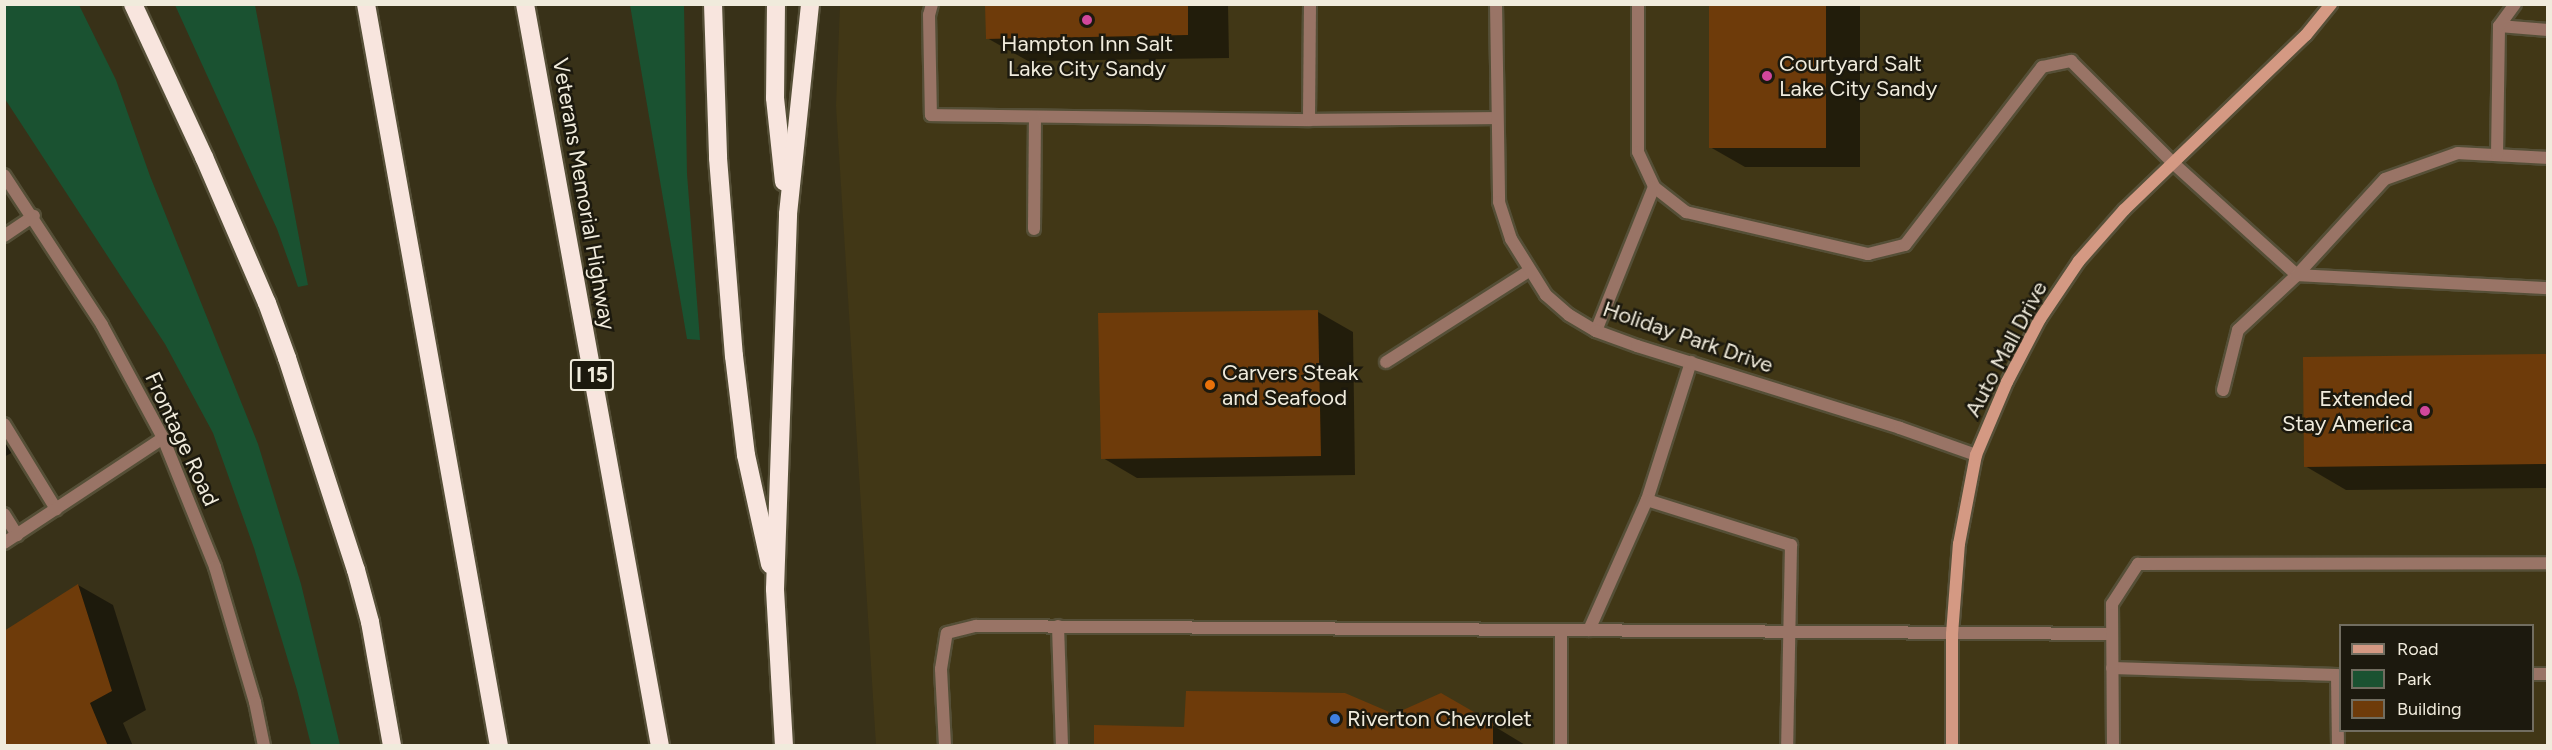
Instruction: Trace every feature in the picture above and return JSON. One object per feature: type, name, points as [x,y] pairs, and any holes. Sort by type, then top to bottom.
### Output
[{"type":"highway","points":[[133,4],[204,157],[267,303],[287,358],[356,570],[370,622],[392,746]]},
{"type":"highway","points":[[366,4],[499,746]]},
{"type":"highway","name":"Veterans Memorial Highway","points":[[525,4],[660,746]]},
{"type":"highway","points":[[713,4],[721,214],[734,356],[746,455],[775,589]]},
{"type":"highway","points":[[776,4],[775,98],[788,214]]},
{"type":"highway","points":[[784,746],[775,589],[788,214],[810,4]]},
{"type":"street","points":[[932,4],[929,15],[931,116],[1309,120],[1496,117]]},
{"type":"street","points":[[1309,120],[1310,4]]},
{"type":"street","name":"Holiday Park Drive","points":[[1496,4],[1499,202],[1511,238],[1529,271],[1546,295],[1569,315],[1596,331],[1976,455]]},
{"type":"street","points":[[1638,4],[1638,152],[1654,187],[1686,212],[1868,254],[1905,245],[2042,67],[2071,61],[2173,163],[2296,275],[2547,288]]},
{"type":"street","name":"Auto Mall Drive","points":[[1952,746],[1952,634],[1959,544],[1976,455],[2007,382],[2040,319],[2079,261],[2124,210],[2306,35],[2331,4]]},
{"type":"street","points":[[2497,155],[2499,26],[2515,4]]},
{"type":"street","points":[[2499,26],[2547,30]]},
{"type":"street","points":[[1034,229],[1035,118]]},
{"type":"street","points":[[2223,390],[2238,330],[2296,275],[2385,179],[2458,153],[2547,158]]},
{"type":"street","name":"Frontage Road","points":[[4,175],[34,216],[102,325],[163,438],[215,567],[255,702],[264,746]]},
{"type":"street","points":[[1596,331],[1654,187]]},
{"type":"street","points":[[4,236],[34,216]]},
{"type":"street","points":[[1386,362],[1529,271]]},
{"type":"street","points":[[1589,630],[1647,500],[1691,362]]},
{"type":"street","points":[[4,424],[56,509]]},
{"type":"street","points":[[4,543],[163,438]]},
{"type":"street","points":[[1647,500],[1791,545],[1787,746]]},
{"type":"street","points":[[4,514],[17,535]]},
{"type":"street","points":[[2113,746],[2112,604],[2138,564],[2547,563]]},
{"type":"street","points":[[945,746],[941,669],[947,633],[976,626],[2112,634]]},
{"type":"street","points":[[1058,626],[1062,746]]},
{"type":"street","points":[[1561,630],[1561,746]]},
{"type":"street","points":[[2112,669],[2339,675],[2338,746]]},
{"type":"shaded area","points":[[840,5],[2547,5],[2547,745],[876,745],[836,106]]},
{"type":"green space","points":[[5,4],[79,5],[116,80],[150,176],[258,444],[301,584],[340,745],[311,745],[297,690],[254,548],[213,433],[165,344],[5,99]]},
{"type":"green space","points":[[175,5],[255,5],[308,285],[298,287],[277,229]]},
{"type":"green space","points":[[630,5],[684,5],[687,174],[700,340],[687,339]]},
{"type":"building","name":"Hampton Inn Salt Lake City Sandy","points":[[985,4],[1188,4],[1188,35],[986,39]]},
{"type":"building","name":"Courtyard Salt Lake City Sandy","points":[[1709,4],[1826,4],[1826,148],[1709,148]]},
{"type":"building","name":"Carvers Steak and Seafood","points":[[1318,310],[1321,456],[1101,459],[1098,313]]},
{"type":"building","name":"Extended Stay America","points":[[2548,354],[2548,464],[2304,467],[2303,357]]},
{"type":"building","points":[[78,584],[112,691],[90,703],[108,746],[4,746],[4,631]]},
{"type":"building","name":"Riverton Chevrolet","points":[[1186,691],[1345,693],[1394,714],[1441,693],[1493,723],[1493,746],[1094,746],[1094,725],[1184,727]]},
{"type":"place","name":"Hampton Inn Salt Lake City Sandy","points":[[1087,20]]},
{"type":"place","name":"Courtyard Salt Lake City Sandy","points":[[1767,76]]},
{"type":"place","name":"Carvers Steak and Seafood","points":[[1210,385]]},
{"type":"place","name":"Extended Stay America","points":[[2425,411]]},
{"type":"place","name":"Riverton Chevrolet","points":[[1335,719]]}]
